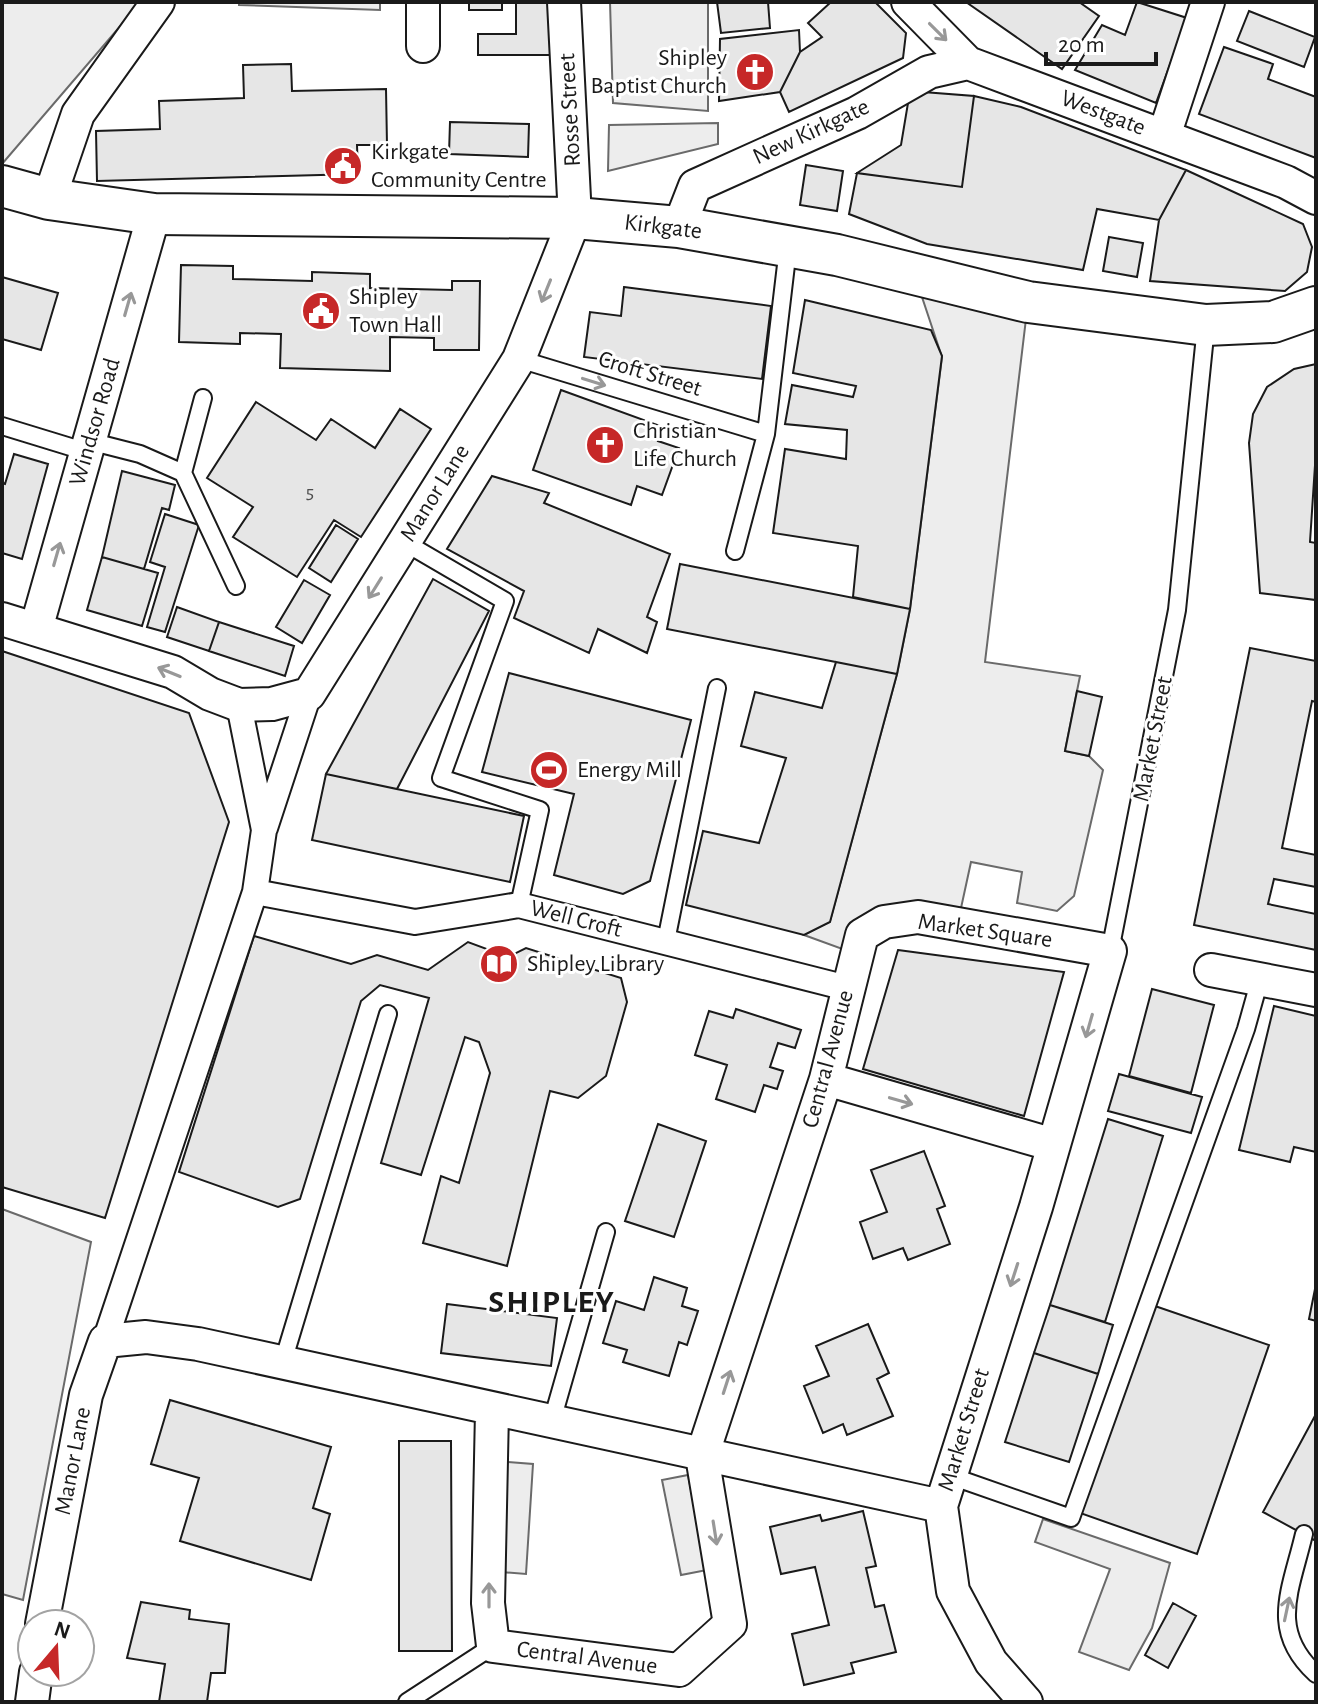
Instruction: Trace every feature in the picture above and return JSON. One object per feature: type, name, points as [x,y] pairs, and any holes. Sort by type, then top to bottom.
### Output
[{"type":"street","points":[[49,199],[78,114],[158,2]]},
{"type":"street","points":[[423,2],[423,46]]},
{"type":"street","name":"Rosse Street","points":[[564,2],[575,218]]},
{"type":"street","name":"Westgate","points":[[908,2],[968,63],[1286,182],[1316,198]]},
{"type":"street","points":[[1164,136],[1208,2]]},
{"type":"street","name":"New Kirkgate","points":[[679,227],[695,186],[857,113],[929,72],[968,63]]},
{"type":"street","name":"Kirkgate","points":[[2,186],[49,199],[154,214],[575,218],[679,227],[788,246],[1028,302],[1206,325],[1273,322],[1316,307]]},
{"type":"street","name":"Windsor Road","points":[[36,629],[154,214]]},
{"type":"street","name":"Manor Lane","points":[[309,694],[519,359],[575,218]]},
{"type":"street","points":[[2,619],[173,672],[210,694],[239,705],[272,704],[309,694]]},
{"type":"street","points":[[309,694],[264,830],[255,892],[105,1341],[146,1337],[198,1344],[551,1424],[941,1506]]},
{"type":"street","points":[[239,705],[264,830]]},
{"type":"street","name":"Well Croft","points":[[255,892],[415,922],[519,905],[847,988]]},
{"type":"street","name":"Market Square","points":[[862,935],[884,922],[918,917],[1110,951]]},
{"type":"street","name":"Central Avenue","points":[[492,1411],[488,1603],[493,1646],[679,1670],[730,1624],[702,1456],[826,1079],[862,935]]},
{"type":"street","name":"Market Street","points":[[1026,1702],[991,1662],[953,1591],[941,1506],[948,1475],[1054,1145],[1110,951]]},
{"type":"street","points":[[1211,970],[1316,990]]},
{"type":"street","points":[[826,1079],[1054,1145]]},
{"type":"street","name":"Manor Lane","points":[[45,1608],[86,1395],[105,1341]]},
{"type":"lane","points":[[735,551],[766,434],[788,246]]},
{"type":"lane","name":"Market Street","points":[[1110,951],[1177,610],[1206,325]]},
{"type":"lane","name":"Croft Street","points":[[519,359],[766,434]]},
{"type":"lane","points":[[203,398],[183,473],[236,586]]},
{"type":"lane","points":[[2,426],[88,446],[140,454],[183,473]]},
{"type":"lane","points":[[404,542],[505,601],[441,778],[540,810],[519,905]]},
{"type":"lane","points":[[666,941],[717,688]]},
{"type":"lane","points":[[948,1475],[1071,1518],[1246,1029],[1260,979]]},
{"type":"lane","points":[[282,1365],[388,1014]]},
{"type":"lane","points":[[551,1424],[606,1232]]},
{"type":"lane","points":[[1304,1534],[1284,1622],[1298,1658],[1316,1674]]},
{"type":"lane","points":[[407,1702],[493,1646]]},
{"type":"shaded area","points":[[2,2],[141,2],[2,164]]},
{"type":"shaded area","points":[[239,2],[380,2],[380,10],[239,5]]},
{"type":"shaded area","points":[[610,2],[708,2],[708,111],[613,103]]},
{"type":"shaded area","points":[[718,123],[718,144],[608,171],[609,125]]},
{"type":"shaded area","points":[[915,276],[1028,302],[985,662],[1080,676],[1065,751],[1089,756],[1103,770],[1074,896],[1057,911],[1017,903],[1022,872],[971,862],[958,922],[918,917],[856,954],[804,935],[830,921],[897,674],[910,609],[942,357]]},
{"type":"shaded area","points":[[2,1209],[91,1242],[23,1600],[2,1594]]},
{"type":"shaded area","points":[[507,1462],[533,1464],[526,1574],[501,1572]]},
{"type":"shaded area","points":[[688,1475],[707,1570],[681,1575],[662,1480]]},
{"type":"shaded area","points":[[1043,1519],[1170,1563],[1152,1628],[1129,1670],[1079,1652],[1110,1569],[1035,1542]]},
{"type":"building","points":[[469,2],[502,2],[502,10],[469,10]]},
{"type":"building","points":[[516,2],[550,2],[551,55],[478,55],[478,34],[516,34]]},
{"type":"building","points":[[717,2],[768,2],[770,28],[721,33]]},
{"type":"building","points":[[831,2],[875,2],[906,33],[903,58],[789,112],[780,92],[800,52],[822,37],[808,23]]},
{"type":"building","points":[[966,2],[1079,2],[1099,16],[1062,69]]},
{"type":"building","points":[[1137,2],[1187,18],[1156,103],[1075,70],[1102,25],[1125,35]]},
{"type":"building","points":[[1249,11],[1315,37],[1304,67],[1237,41]]},
{"type":"building","name":"Shipley Baptist Church","points":[[799,30],[800,52],[780,92],[719,101],[720,39]]},
{"type":"building","points":[[1224,47],[1273,64],[1268,79],[1316,97],[1316,158],[1199,114]]},
{"type":"building","points":[[291,64],[292,91],[386,89],[387,145],[357,145],[358,174],[97,181],[96,131],[160,129],[159,101],[244,98],[243,65]]},
{"type":"building","points":[[910,91],[974,96],[962,187],[857,173],[901,145]]},
{"type":"building","points":[[974,96],[1021,107],[1186,170],[1159,220],[1097,209],[1083,270],[927,244],[849,214],[857,173],[962,187]]},
{"type":"building","points":[[450,122],[529,124],[528,157],[449,154]]},
{"type":"building","points":[[806,165],[843,171],[837,211],[800,205]]},
{"type":"building","points":[[1186,170],[1303,224],[1312,247],[1307,272],[1285,291],[1150,281],[1159,220]]},
{"type":"building","points":[[1109,237],[1143,243],[1137,277],[1103,271]]},
{"type":"building","points":[[181,265],[233,266],[233,279],[312,281],[312,272],[370,274],[370,288],[452,290],[452,281],[480,281],[479,350],[434,350],[434,338],[390,337],[390,371],[280,368],[281,334],[240,333],[240,344],[179,342]]},
{"type":"building","points":[[2,277],[58,293],[41,350],[2,339]]},
{"type":"building","points":[[624,287],[771,306],[762,379],[584,357],[590,312],[621,316]]},
{"type":"building","points":[[805,300],[931,330],[942,356],[910,609],[853,597],[858,546],[773,533],[785,449],[846,459],[847,430],[785,424],[792,385],[853,397],[856,386],[793,373]]},
{"type":"building","points":[[1316,364],[1316,450],[1310,542],[1316,543],[1316,600],[1260,593],[1249,443],[1253,414],[1267,387],[1294,369]]},
{"type":"building","name":"Christian Life Church","points":[[561,390],[663,427],[658,441],[679,448],[662,495],[637,486],[631,505],[533,470]]},
{"type":"building","points":[[256,402],[316,440],[331,419],[375,448],[400,409],[431,429],[361,537],[334,520],[297,577],[233,537],[253,507],[207,478]]},
{"type":"building","points":[[14,454],[48,464],[22,559],[2,553],[2,483],[5,484]]},
{"type":"building","points":[[122,471],[175,485],[169,510],[162,508],[144,569],[102,557]]},
{"type":"building","points":[[492,476],[549,493],[544,503],[670,554],[647,617],[657,622],[647,653],[598,629],[589,653],[514,618],[524,591],[447,549]]},
{"type":"building","points":[[165,514],[199,525],[165,632],[147,627],[165,567],[150,562]]},
{"type":"building","points":[[336,525],[358,539],[331,582],[309,568]]},
{"type":"building","points":[[102,557],[158,573],[142,626],[87,610]]},
{"type":"building","points":[[680,564],[910,609],[897,674],[667,629]]},
{"type":"building","points":[[433,579],[489,611],[397,789],[326,774]]},
{"type":"building","points":[[304,580],[330,595],[302,643],[276,627]]},
{"type":"building","points":[[177,607],[219,622],[209,651],[167,637]]},
{"type":"building","points":[[219,622],[294,646],[285,676],[209,651]]},
{"type":"building","points":[[1250,648],[1316,661],[1316,702],[1312,701],[1282,848],[1316,855],[1316,887],[1274,879],[1268,904],[1316,914],[1316,950],[1194,925]]},
{"type":"building","points":[[2,651],[189,713],[229,822],[105,1218],[2,1187]]},
{"type":"building","points":[[836,662],[897,674],[830,922],[804,935],[686,905],[703,831],[759,843],[786,758],[741,746],[755,692],[822,708]]},
{"type":"building","points":[[509,673],[691,720],[650,881],[623,894],[554,875],[574,794],[482,772]]},
{"type":"building","points":[[1077,691],[1102,697],[1089,756],[1065,751]]},
{"type":"building","points":[[326,774],[524,816],[510,882],[312,840]]},
{"type":"building","points":[[254,936],[351,964],[377,955],[428,970],[468,942],[508,957],[526,948],[621,978],[627,1002],[606,1076],[578,1098],[550,1091],[507,1266],[423,1243],[441,1176],[459,1183],[490,1073],[479,1042],[465,1037],[421,1175],[381,1163],[429,998],[380,985],[361,1001],[300,1199],[278,1207],[179,1172]]},
{"type":"building","points":[[898,950],[1064,972],[1024,1116],[863,1069]]},
{"type":"building","points":[[1152,989],[1214,1005],[1191,1093],[1129,1076]]},
{"type":"building","points":[[1274,1006],[1316,1016],[1316,1152],[1294,1147],[1290,1162],[1239,1150]]},
{"type":"building","points":[[736,1009],[801,1030],[795,1048],[778,1043],[770,1067],[783,1071],[777,1089],[764,1085],[755,1112],[716,1099],[727,1065],[695,1055],[709,1011],[733,1018]]},
{"type":"building","points":[[1119,1074],[1202,1097],[1191,1133],[1108,1111]]},
{"type":"building","points":[[1108,1119],[1163,1136],[1105,1322],[1050,1305]]},
{"type":"building","points":[[658,1124],[706,1141],[674,1237],[625,1221]]},
{"type":"building","points":[[924,1151],[945,1206],[937,1209],[950,1244],[908,1260],[903,1248],[873,1259],[860,1222],[887,1212],[871,1170]]},
{"type":"building","points":[[654,1277],[687,1288],[682,1306],[698,1311],[687,1345],[679,1342],[669,1376],[623,1362],[627,1350],[603,1343],[616,1301],[644,1310]]},
{"type":"building","points":[[1316,1284],[1316,1321],[1309,1319]]},
{"type":"building","points":[[447,1304],[557,1318],[551,1366],[441,1353]]},
{"type":"building","points":[[1050,1305],[1113,1325],[1098,1374],[1034,1353]]},
{"type":"building","points":[[1152,1305],[1269,1345],[1197,1554],[1080,1513]]},
{"type":"building","points":[[868,1324],[889,1373],[877,1379],[893,1416],[847,1435],[843,1424],[823,1433],[804,1386],[829,1376],[816,1346]]},
{"type":"building","points":[[1034,1353],[1098,1374],[1069,1462],[1005,1442]]},
{"type":"building","points":[[170,1400],[331,1447],[313,1508],[330,1514],[311,1580],[180,1541],[199,1478],[151,1464]]},
{"type":"building","points":[[1316,1414],[1316,1541],[1263,1512]]},
{"type":"building","points":[[399,1441],[451,1441],[452,1651],[399,1651]]},
{"type":"building","points":[[863,1511],[876,1566],[866,1568],[875,1607],[884,1605],[896,1652],[851,1663],[854,1673],[804,1685],[792,1634],[829,1625],[815,1567],[781,1574],[770,1527],[820,1515],[822,1521]]},
{"type":"building","points":[[141,1602],[190,1610],[189,1619],[229,1624],[225,1673],[211,1673],[207,1702],[159,1702],[165,1664],[127,1658]]},
{"type":"building","points":[[1173,1603],[1196,1616],[1168,1668],[1145,1655]]},
{"type":"place","name":"Shipley Baptist Church","points":[[755,72]]},
{"type":"place","name":"Kirkgate Community Centre","points":[[343,166]]},
{"type":"place","name":"Shipley Town Hall","points":[[321,311]]},
{"type":"place","name":"Christian Life Church","points":[[605,445]]},
{"type":"place","name":"Energy Mill","points":[[549,770]]},
{"type":"place","name":"Shipley Library","points":[[499,964]]},
{"type":"district","name":"SHIPLEY","points":[[552,1302]]}]
